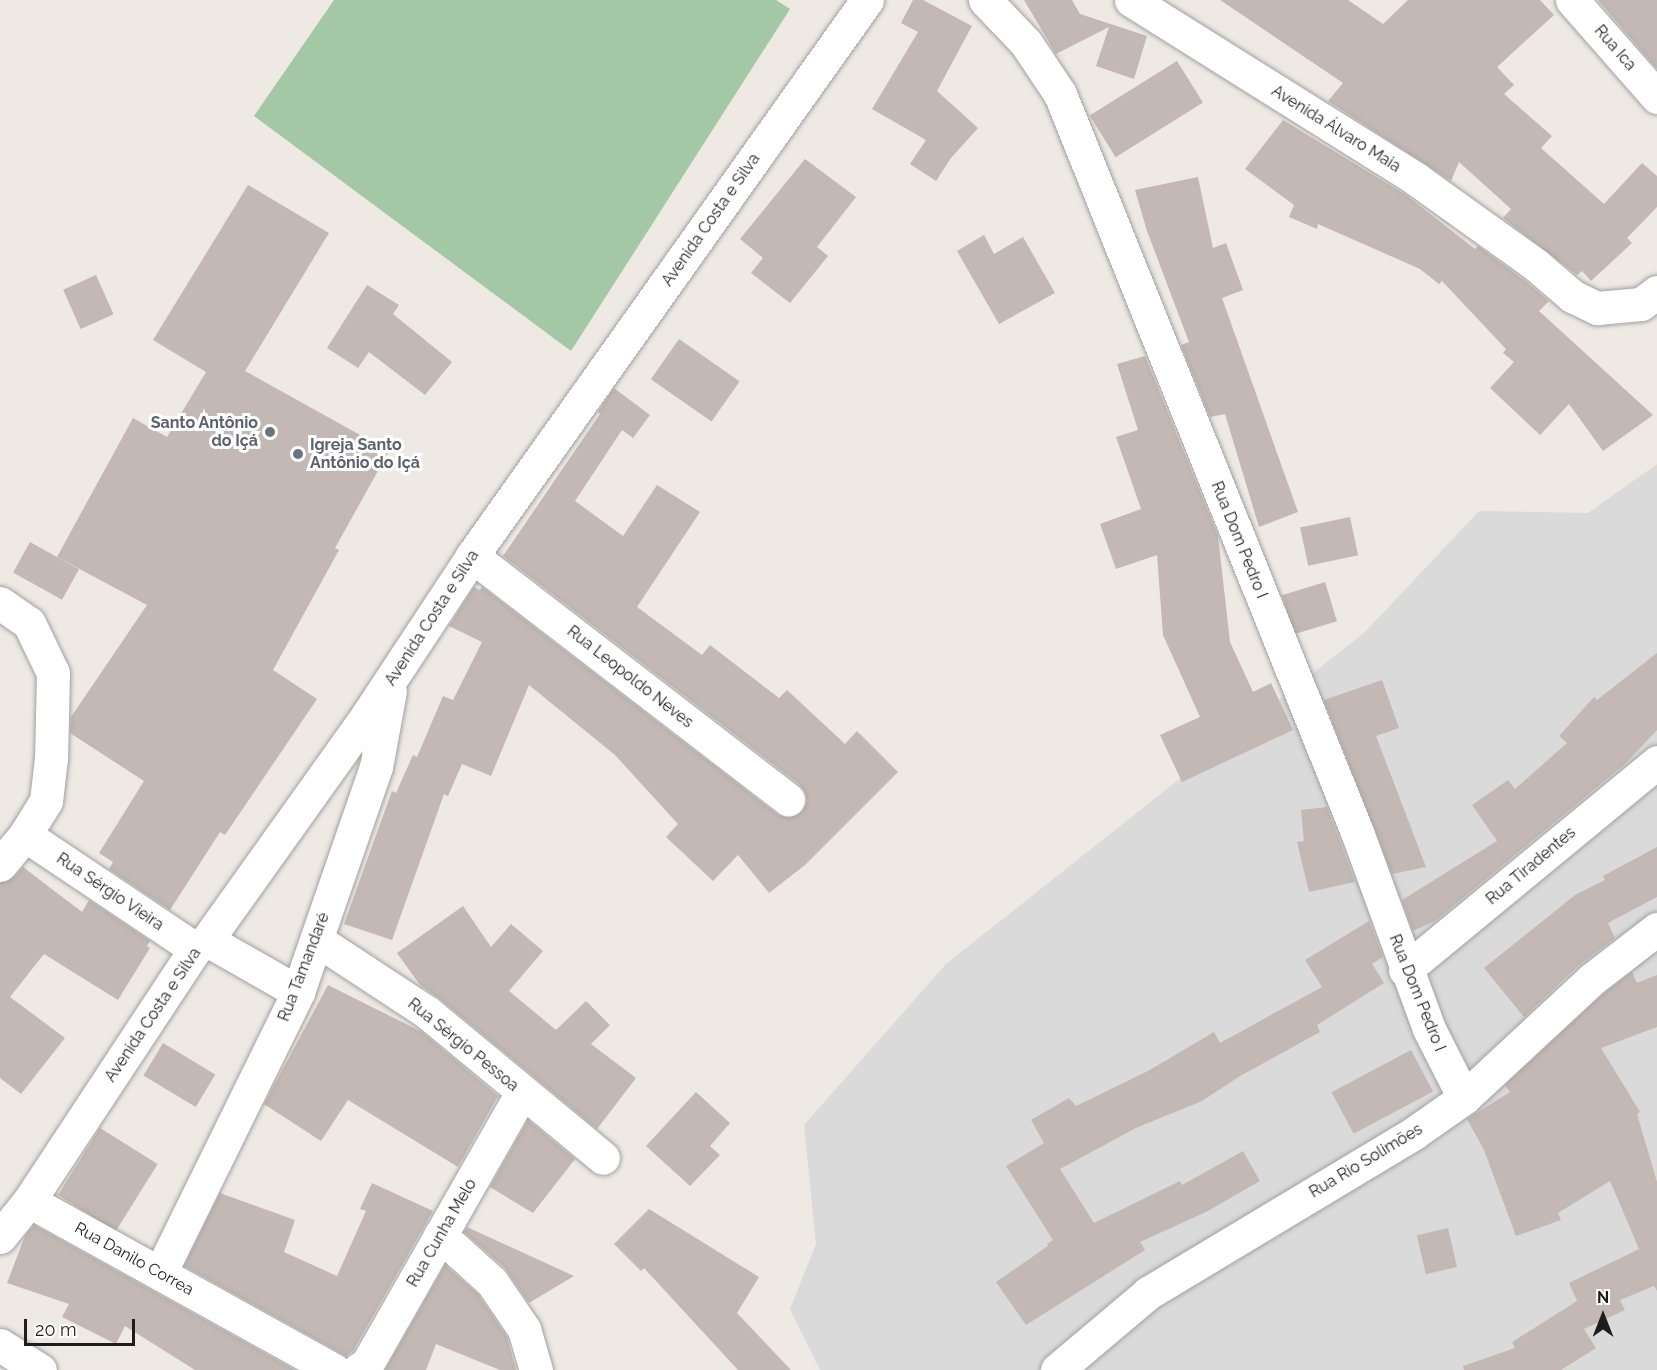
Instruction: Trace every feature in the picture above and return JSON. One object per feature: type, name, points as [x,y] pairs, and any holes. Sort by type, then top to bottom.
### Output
[{"type":"street","name":"Avenida Costa e Silva","points":[[0,1237],[17,1201],[392,679],[472,556],[867,0]]},
{"type":"street","name":"Rua Dom Pedro I","points":[[985,0],[1026,43],[1060,94],[1357,832],[1405,970],[1429,1029],[1464,1098]]},
{"type":"street","name":"Avenida Álvaro Maia","points":[[1131,0],[1416,179],[1536,266],[1572,296],[1597,308],[1641,304],[1657,292]]},
{"type":"street","name":"Rua Ica","points":[[1572,0],[1657,97]]},
{"type":"street","name":"Rua Leopoldo Neves","points":[[472,556],[788,799]]},
{"type":"street","points":[[0,603],[29,623],[53,673],[51,758],[45,801],[25,836],[0,865]]},
{"type":"street","name":"Rua Tamandaré","points":[[160,1273],[298,992],[376,767],[392,679]]},
{"type":"street","name":"Rua Tiradentes","points":[[1405,970],[1657,762]]},
{"type":"street","name":"Rua Sérgio Vieira","points":[[25,836],[201,945]]},
{"type":"street","name":"Rua Rio Solimões","points":[[1057,1370],[1148,1293],[1414,1133],[1464,1098],[1592,979],[1657,929]]},
{"type":"street","name":"Rua Sérgio Pessoa","points":[[317,940],[428,1013],[603,1158]]},
{"type":"street","points":[[201,945],[298,992]]},
{"type":"street","name":"Rua Cunha Melo","points":[[358,1370],[366,1364],[522,1092]]},
{"type":"street","name":"Rua Danilo Correa","points":[[17,1201],[160,1273],[334,1370]]},
{"type":"street","points":[[440,1235],[492,1282],[524,1329],[536,1370]]},
{"type":"street","points":[[0,1345],[40,1370]]},
{"type":"shaded area","points":[[1657,464],[1657,1370],[820,1370],[790,1309],[816,1244],[804,1125],[946,964],[1366,631],[1479,511],[1588,513]]},
{"type":"green space","points":[[334,0],[776,0],[790,9],[571,351],[254,116]]},
{"type":"building","points":[[913,0],[923,0],[972,26],[937,91],[978,128],[951,158],[936,181],[910,164],[926,140],[872,109],[918,32],[901,23]]},
{"type":"building","points":[[1024,0],[1072,0],[1080,14],[1147,36],[1134,79],[1096,66],[1109,27],[1056,54]]},
{"type":"building","points":[[1220,0],[1348,0],[1383,24],[1408,0],[1540,0],[1554,15],[1497,67],[1514,85],[1504,94],[1552,136],[1541,148],[1604,204],[1642,163],[1657,176],[1657,207],[1627,238],[1632,243],[1591,281],[1582,271],[1577,275],[1503,218],[1511,209],[1459,162],[1451,181],[1328,101],[1343,83]]},
{"type":"building","points":[[1598,0],[1657,0],[1657,69]]},
{"type":"building","points":[[1177,61],[1203,103],[1116,157],[1090,116]]},
{"type":"building","points":[[1283,120],[1406,195],[1475,249],[1478,246],[1524,280],[1549,301],[1539,311],[1653,415],[1603,451],[1569,404],[1540,435],[1490,388],[1514,362],[1503,353],[1506,349],[1442,281],[1439,284],[1420,269],[1318,224],[1317,229],[1289,217],[1294,205],[1245,169]]},
{"type":"building","points":[[805,159],[856,197],[817,247],[828,256],[790,303],[751,273],[763,258],[740,239]]},
{"type":"building","points":[[1198,177],[1213,248],[1226,243],[1243,290],[1222,298],[1298,512],[1259,527],[1225,414],[1210,417],[1181,345],[1189,342],[1147,231],[1135,190]]},
{"type":"building","points":[[248,185],[329,233],[245,371],[389,451],[335,548],[339,550],[273,670],[317,699],[225,835],[220,832],[170,910],[109,869],[113,862],[99,853],[144,781],[70,733],[71,717],[147,605],[57,557],[133,418],[167,437],[206,372],[153,340]]},
{"type":"building","points":[[984,235],[994,254],[1023,237],[1055,293],[999,324],[957,251]]},
{"type":"building","points":[[96,275],[113,314],[81,329],[63,290]]},
{"type":"building","points":[[367,285],[399,305],[393,314],[452,362],[425,395],[369,352],[358,368],[327,348]]},
{"type":"building","points":[[679,339],[740,381],[712,422],[651,379]]},
{"type":"building","points":[[1145,356],[1218,536],[1230,642],[1253,692],[1271,683],[1293,730],[1182,782],[1160,735],[1200,717],[1163,635],[1157,555],[1116,569],[1100,524],[1141,509],[1116,437],[1138,430],[1117,364]]},
{"type":"building","points":[[614,388],[650,415],[633,438],[622,430],[575,501],[623,536],[657,485],[700,512],[637,607],[702,655],[710,645],[779,698],[787,690],[845,744],[857,731],[898,772],[805,865],[769,893],[738,855],[713,881],[666,837],[678,824],[615,755],[529,685],[491,776],[462,764],[448,796],[444,794],[392,940],[344,924],[392,791],[396,793],[413,755],[417,757],[443,696],[453,700],[482,642],[449,626],[474,587],[480,590],[482,587],[777,814],[785,817],[795,816],[803,810],[807,801],[805,792],[799,784],[503,556],[600,414],[598,412]]},
{"type":"building","points":[[1350,517],[1358,555],[1308,566],[1300,528]]},
{"type":"building","points":[[30,542],[79,569],[62,600],[13,573]]},
{"type":"building","points":[[1325,582],[1337,621],[1294,634],[1282,595]]},
{"type":"building","points":[[1657,653],[1657,730],[1626,763],[1435,921],[1413,931],[1402,900],[1497,841],[1472,805],[1508,780],[1515,789],[1567,743],[1559,736],[1594,697],[1597,700]]},
{"type":"building","points":[[1382,680],[1399,728],[1376,736],[1426,867],[1392,874],[1324,700]]},
{"type":"building","points":[[1327,807],[1355,882],[1309,892],[1297,842],[1304,841],[1301,810]]},
{"type":"building","points":[[1657,847],[1657,897],[1608,923],[1615,938],[1579,965],[1524,1017],[1484,968],[1575,895],[1605,880],[1603,876]]},
{"type":"building","points":[[23,867],[82,912],[89,900],[150,941],[147,946],[150,948],[118,1000],[44,954],[10,997],[65,1038],[21,1094],[0,1078],[0,883],[14,877]]},
{"type":"building","points":[[463,906],[491,947],[511,924],[543,951],[509,991],[556,1030],[586,1001],[610,1025],[591,1044],[636,1078],[597,1129],[420,985],[397,953]]},
{"type":"building","points":[[1369,921],[1383,957],[1372,964],[1384,983],[1317,1025],[1320,1032],[1240,1076],[1202,1101],[1136,1128],[1060,1169],[1094,1223],[1180,1181],[1182,1185],[1243,1151],[1260,1181],[1206,1212],[1140,1242],[1145,1250],[1026,1325],[996,1282],[1048,1246],[1047,1244],[1053,1240],[1006,1166],[1044,1143],[1031,1120],[1069,1098],[1076,1106],[1148,1071],[1214,1032],[1220,1043],[1322,987],[1305,960]]},
{"type":"building","points":[[1632,972],[1637,983],[1657,975],[1657,1027],[1601,1048],[1640,1112],[1637,1114],[1657,1182],[1657,1291],[1654,1286],[1620,1300],[1625,1310],[1584,1329],[1596,1348],[1561,1370],[1464,1370],[1463,1366],[1515,1348],[1512,1342],[1577,1301],[1569,1283],[1639,1249],[1610,1181],[1558,1213],[1561,1220],[1516,1236],[1484,1150],[1467,1119],[1510,1092],[1505,1085],[1604,993]]},
{"type":"building","points":[[328,985],[422,1032],[498,1096],[458,1167],[348,1100],[321,1141],[264,1104]]},
{"type":"building","points":[[163,1043],[215,1074],[196,1107],[143,1076]]},
{"type":"building","points":[[1411,1050],[1433,1091],[1354,1134],[1332,1092]]},
{"type":"building","points":[[696,1092],[730,1123],[710,1146],[720,1155],[690,1186],[646,1146]]},
{"type":"building","points":[[528,1120],[575,1159],[533,1213],[490,1187]]},
{"type":"building","points":[[100,1128],[158,1164],[116,1231],[58,1195]]},
{"type":"building","points":[[372,1183],[433,1211],[353,1351],[346,1356],[184,1266],[220,1193],[295,1220],[284,1252],[337,1276],[366,1211],[360,1209]]},
{"type":"building","points":[[649,1209],[759,1277],[737,1313],[791,1370],[738,1370],[644,1268],[641,1271],[614,1244]]},
{"type":"building","points":[[34,1225],[295,1370],[195,1370],[125,1326],[116,1344],[62,1317],[69,1304],[7,1283],[25,1236]]},
{"type":"building","points":[[467,1227],[574,1276],[529,1303],[505,1268],[464,1232]]},
{"type":"building","points":[[1448,1228],[1457,1267],[1426,1274],[1417,1235]]},
{"type":"building","points":[[445,1265],[478,1294],[507,1337],[516,1370],[500,1370],[436,1344],[426,1370],[385,1370]]},
{"type":"place","name":"Santo Antônio do Içá","points":[[270,432]]},
{"type":"place","name":"Igreja Santo Antônio do Içá","points":[[298,454]]}]
